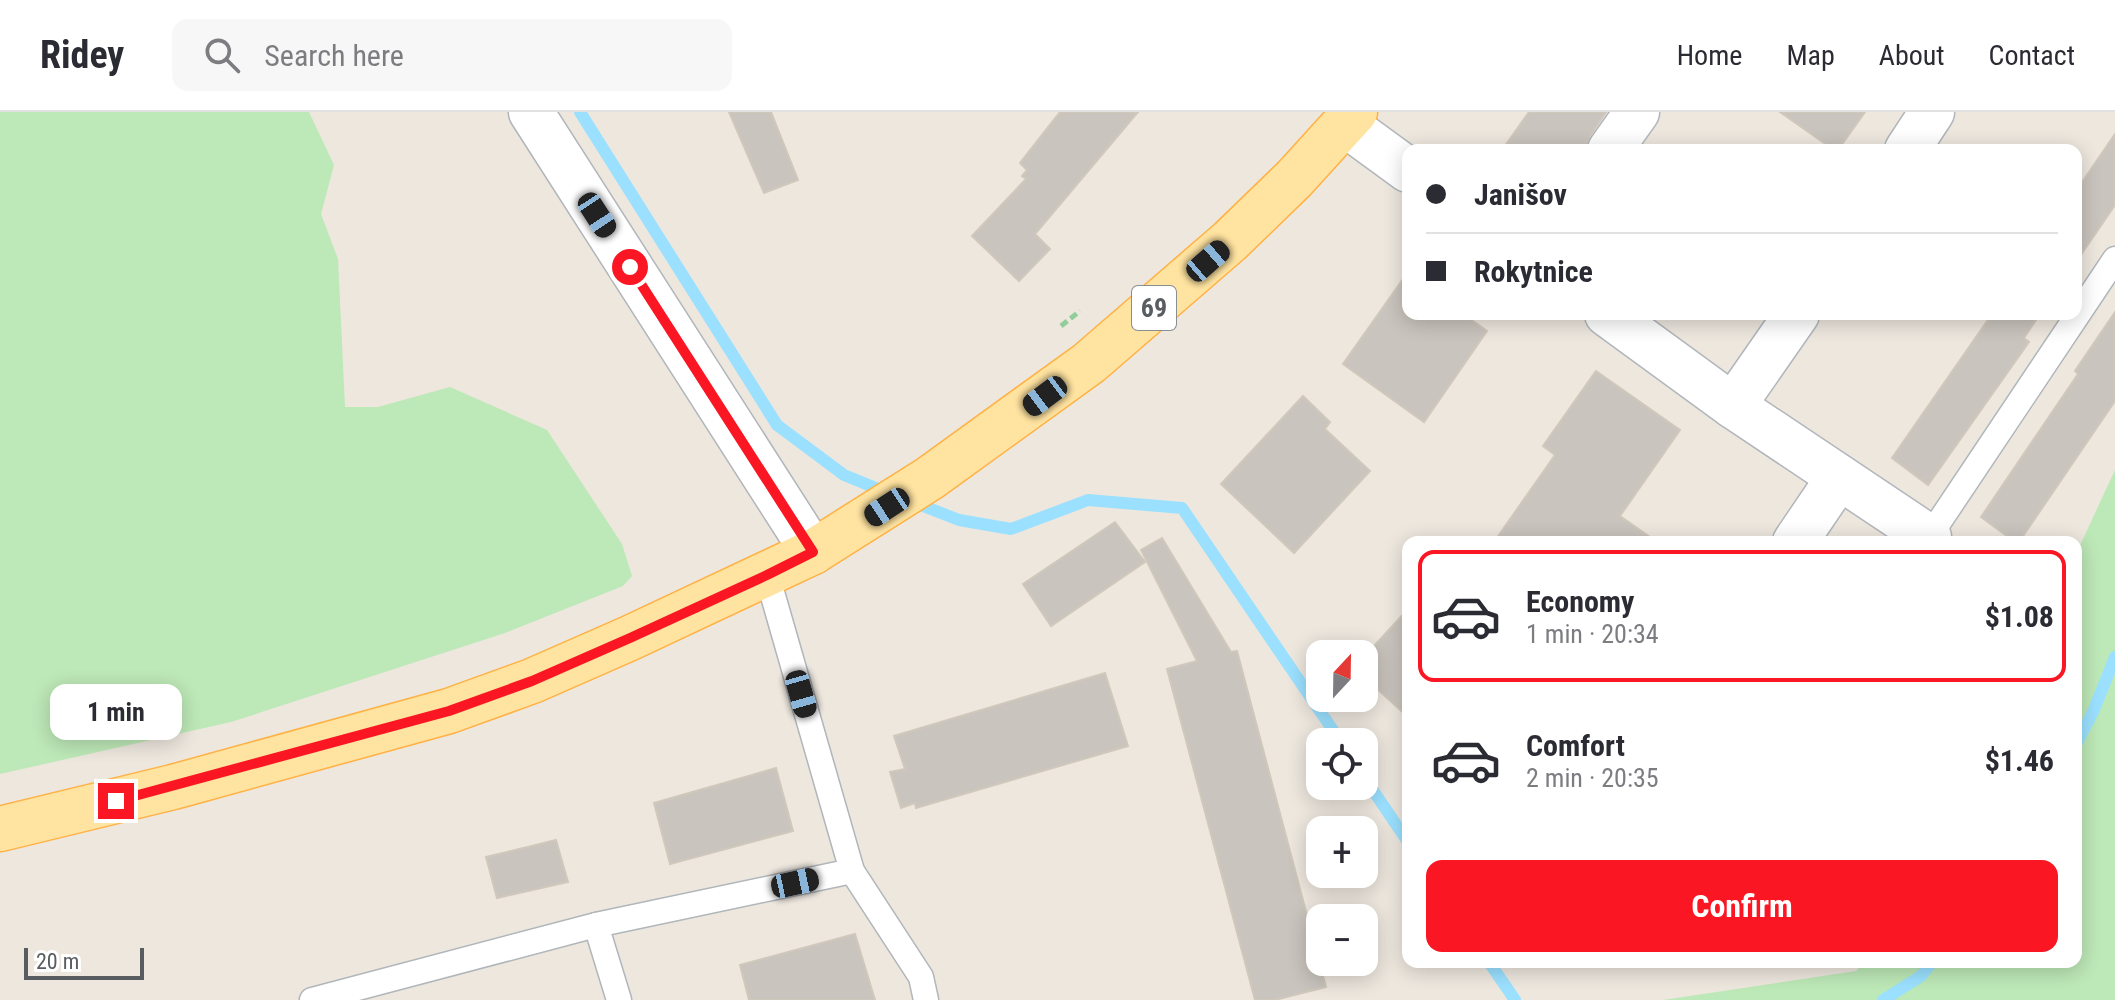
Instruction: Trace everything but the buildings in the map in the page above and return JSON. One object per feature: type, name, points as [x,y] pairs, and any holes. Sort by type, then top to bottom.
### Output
[{"type":"main road","name":"69","points":[[0,829],[173,787],[449,711],[532,681],[813,552],[930,478],[1089,363],[1230,241],[1350,118]]},
{"type":"street","points":[[531,112],[813,552]]},
{"type":"street","points":[[1614,144],[1637,112]]},
{"type":"street","points":[[1911,144],[1932,112]]},
{"type":"street","points":[[1350,118],[1402,165]]},
{"type":"street","points":[[1615,320],[1733,406],[1928,536]]},
{"type":"street","points":[[1733,406],[1793,320]]},
{"type":"street","points":[[1799,536],[1839,477]]},
{"type":"lane","points":[[2082,308],[2115,259]]},
{"type":"lane","points":[[1930,536],[2074,320]]},
{"type":"lane","points":[[767,575],[852,871],[921,977],[926,1000]]},
{"type":"lane","points":[[312,1000],[596,925],[852,871]]},
{"type":"lane","points":[[596,925],[619,1000]]},
{"type":"green space","points":[[0,112],[309,112],[334,165],[321,214],[338,259],[345,407],[378,407],[450,387],[547,430],[622,544],[632,576],[623,586],[505,633],[231,722],[0,774]]},
{"type":"green space","points":[[2115,470],[2115,1000],[1663,1000],[1856,971],[1859,968],[2082,968],[2082,541]]},
{"type":"waterway","points":[[580,112],[777,425],[844,475],[888,493]]},
{"type":"waterway","points":[[913,502],[959,520],[1011,529],[1088,500],[1182,508],[1331,728]]},
{"type":"waterway","points":[[2082,733],[2115,657]]},
{"type":"waterway","points":[[1378,798],[1402,833]]},
{"type":"waterway","points":[[1493,968],[1515,1000]]},
{"type":"waterway","points":[[1883,1000],[1921,976],[1927,968]]},
{"type":"route","points":[[116,801],[449,711],[532,681],[813,552],[630,267]]}]
